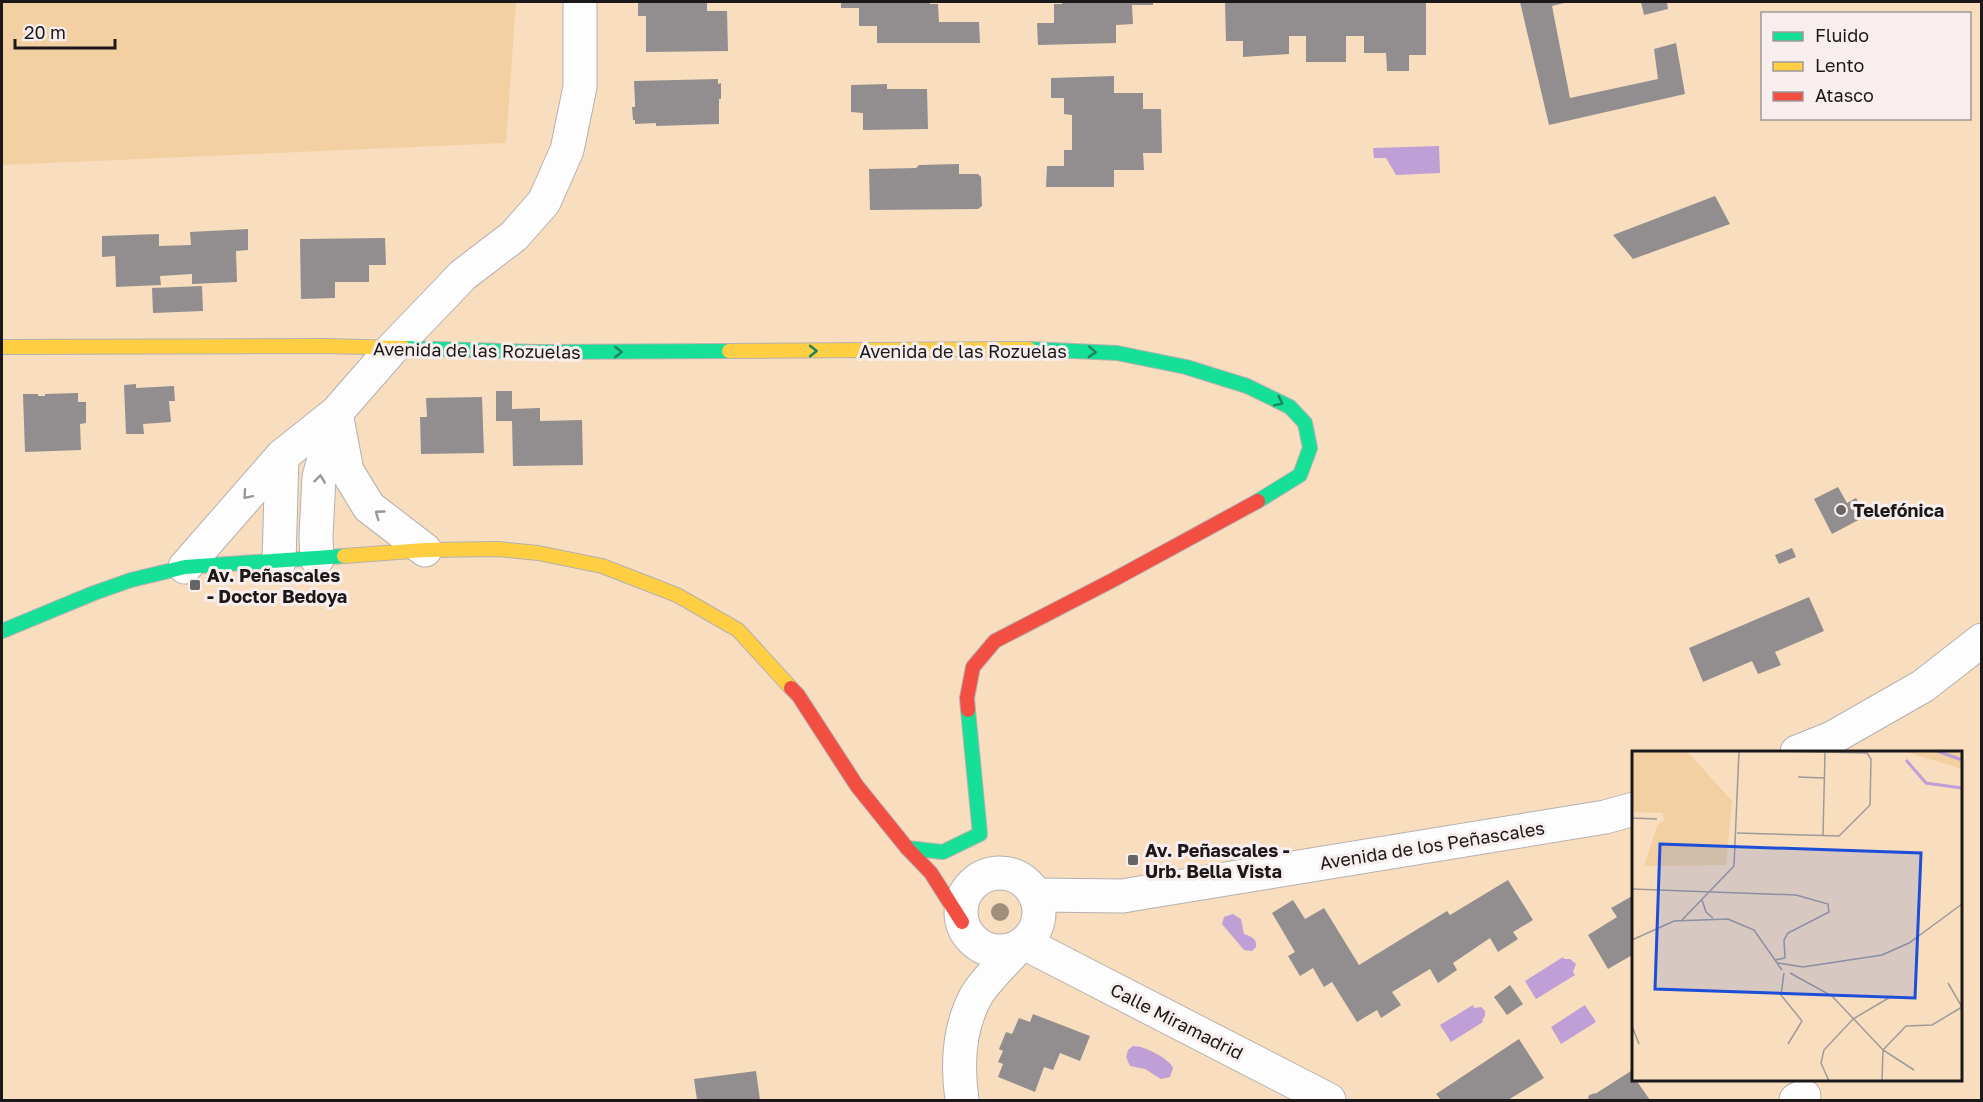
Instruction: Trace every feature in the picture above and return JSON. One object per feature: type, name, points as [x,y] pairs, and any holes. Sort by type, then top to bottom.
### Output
[{"type":"street","points":[[185,567],[282,456],[336,413],[392,349],[463,275],[514,236],[544,202],[567,150],[580,87],[580,2]]},
{"type":"street","name":"Avenida de las Rozuelas","points":[[2,347],[324,346],[536,352],[1045,349],[1117,353],[1186,367],[1237,383],[1290,407],[1305,423],[1310,448],[1300,475],[1248,507],[995,641],[973,667],[967,698],[980,834],[981,878]]},
{"type":"street","points":[[336,413],[347,471],[369,507],[425,550]]},
{"type":"street","points":[[317,559],[320,477],[336,413]]},
{"type":"street","points":[[279,562],[282,456]]},
{"type":"street","points":[[2,632],[94,592],[185,567],[425,550],[498,549],[538,553],[602,566],[677,594],[738,630],[798,694],[857,786],[907,848],[931,873],[970,933],[987,949],[998,951],[1008,950],[1026,938]]},
{"type":"street","points":[[1802,751],[1832,738],[1923,686],[1982,640]]},
{"type":"street","name":"Avenida de los Peñascales","points":[[1035,895],[1123,896],[1605,817],[1632,810]]},
{"type":"street","points":[[907,848],[943,852],[980,834]]},
{"type":"street","points":[[931,873],[981,878],[1002,873],[1012,875],[1021,880],[1035,895],[1038,905],[1039,916],[1026,938],[976,995],[961,1034],[959,1074],[963,1101]]},
{"type":"street","points":[[976,995],[970,933],[961,910],[970,887],[981,878]]},
{"type":"street","name":"Avenida de los Peñascales","points":[[1026,938],[1123,896]]},
{"type":"street","name":"Calle Miramadrid","points":[[1026,938],[1329,1101]]},
{"type":"shaded area","points":[[2,2],[1981,2],[1981,1100],[2,1100]]},
{"type":"shaded area","points":[[2,2],[516,2],[506,143],[2,165]]},
{"type":"shaded area","points":[[1439,146],[1440,173],[1396,175],[1386,158],[1374,158],[1373,148]]},
{"type":"shaded area","points":[[1233,914],[1241,919],[1244,934],[1256,942],[1256,947],[1252,951],[1244,950],[1222,924],[1224,917]]},
{"type":"shaded area","points":[[1563,957],[1576,964],[1573,972],[1575,975],[1536,999],[1525,981]]},
{"type":"shaded area","points":[[1473,1005],[1474,1008],[1481,1007],[1485,1011],[1483,1022],[1451,1042],[1440,1025]]},
{"type":"shaded area","points":[[1585,1005],[1596,1022],[1561,1044],[1551,1027]]},
{"type":"shaded area","points":[[1133,1046],[1149,1050],[1171,1064],[1173,1068],[1170,1077],[1161,1079],[1145,1069],[1130,1066],[1126,1057],[1128,1050]]},
{"type":"building","points":[[638,2],[707,2],[707,11],[727,11],[728,51],[646,52],[646,16],[638,16]]},
{"type":"building","points":[[841,2],[930,2],[930,4],[938,4],[939,22],[979,22],[980,43],[877,43],[877,26],[859,26],[859,8],[841,8]]},
{"type":"building","points":[[1062,2],[1153,2],[1153,5],[1132,5],[1133,24],[1116,25],[1116,43],[1038,45],[1037,23],[1054,23],[1054,4],[1062,4]]},
{"type":"building","points":[[1225,2],[1426,2],[1426,55],[1409,55],[1409,71],[1387,71],[1386,53],[1364,53],[1364,36],[1346,36],[1346,62],[1306,62],[1306,36],[1289,36],[1289,54],[1243,57],[1243,41],[1226,41]]},
{"type":"building","points":[[1520,2],[1568,2],[1552,6],[1570,98],[1658,79],[1654,49],[1676,43],[1685,94],[1549,125]]},
{"type":"building","points":[[1641,2],[1667,2],[1668,9],[1644,15]]},
{"type":"building","points":[[1114,76],[1114,93],[1143,93],[1143,109],[1161,109],[1162,153],[1143,153],[1144,170],[1114,170],[1114,187],[1046,187],[1047,166],[1064,166],[1064,150],[1072,150],[1072,115],[1064,114],[1064,98],[1051,98],[1051,78]]},
{"type":"building","points":[[718,79],[718,84],[721,83],[719,124],[656,126],[656,123],[635,124],[632,107],[635,107],[634,81]]},
{"type":"building","points":[[887,84],[887,89],[927,89],[928,129],[863,130],[863,113],[851,112],[851,85]]},
{"type":"building","points":[[959,164],[959,174],[978,174],[981,177],[982,206],[978,209],[870,210],[869,169]]},
{"type":"building","points":[[1715,196],[1730,224],[1633,259],[1613,235]]},
{"type":"building","points":[[248,229],[248,250],[236,251],[237,282],[192,284],[192,274],[160,276],[161,285],[116,287],[115,256],[102,257],[102,236],[159,234],[159,246],[191,245],[190,232]]},
{"type":"building","points":[[385,238],[386,265],[369,265],[369,282],[335,282],[335,298],[301,299],[300,239]]},
{"type":"building","points":[[202,286],[203,311],[153,313],[152,288]]},
{"type":"building","points":[[136,384],[136,388],[174,386],[175,401],[169,401],[171,422],[143,424],[144,434],[126,434],[124,385]]},
{"type":"building","points":[[496,391],[512,391],[512,409],[540,408],[540,421],[582,420],[583,465],[513,466],[512,421],[496,421]]},
{"type":"building","points":[[78,393],[78,402],[86,402],[86,423],[80,424],[81,450],[25,452],[23,394],[45,396],[45,394]]},
{"type":"building","points":[[482,397],[484,453],[421,454],[420,417],[427,417],[426,398]]},
{"type":"building","name":"Telefónica","points":[[1838,487],[1847,503],[1856,498],[1866,516],[1832,534],[1814,499]]},
{"type":"building","points":[[1792,548],[1796,557],[1779,564],[1775,555]]},
{"type":"building","points":[[1809,597],[1824,631],[1775,652],[1781,665],[1758,674],[1752,661],[1703,682],[1689,648]]},
{"type":"building","points":[[1508,880],[1533,920],[1513,932],[1518,939],[1498,952],[1490,938],[1453,963],[1457,970],[1438,983],[1430,969],[1392,992],[1401,1005],[1381,1018],[1377,1010],[1357,1022],[1332,982],[1324,987],[1313,968],[1300,976],[1288,956],[1295,952],[1272,913],[1293,900],[1305,919],[1324,908],[1359,965],[1447,911],[1450,915]]},
{"type":"building","points":[[1632,896],[1632,955],[1608,969],[1588,935],[1617,917],[1611,908]]},
{"type":"building","points":[[1510,985],[1523,1004],[1507,1015],[1494,997]]},
{"type":"building","points":[[1033,1014],[1090,1036],[1080,1061],[1060,1053],[1053,1070],[1044,1067],[1035,1092],[998,1077],[1003,1064],[998,1062],[1003,1051],[999,1049],[1006,1032],[1012,1034],[1019,1018],[1030,1022]]},
{"type":"building","points":[[1519,1039],[1544,1078],[1508,1100],[1441,1100],[1436,1094]]},
{"type":"building","points":[[756,1071],[760,1100],[697,1100],[694,1079]]},
{"type":"building","points":[[1631,1071],[1632,1081],[1637,1081],[1650,1100],[1585,1100],[1589,1098],[1588,1096]]},
{"type":"traffic: fast","points":[[404,348],[536,352],[729,351]]},
{"type":"traffic: fast","points":[[1029,349],[1117,353],[1186,367],[1247,386],[1290,407],[1305,423],[1310,448],[1300,475],[1258,501]]},
{"type":"traffic: fast","points":[[2,631],[131,580],[185,567],[344,556]]},
{"type":"traffic: fast","points":[[907,848],[943,852],[980,834],[968,710]]},
{"type":"traffic: slow","points":[[2,347],[324,346],[404,348]]},
{"type":"traffic: slow","points":[[729,351],[1029,349]]},
{"type":"traffic: slow","points":[[344,556],[425,550],[498,549],[538,553],[602,566],[677,595],[738,630],[791,688]]},
{"type":"traffic: jam","points":[[968,710],[967,698],[973,667],[995,641],[1258,501]]},
{"type":"traffic: jam","points":[[791,688],[798,695],[857,786],[907,848],[931,873],[962,922]]},
{"type":"place","name":"Telefónica","points":[[1841,510]]},
{"type":"place","name":"Av. Peñascales - Doctor Bedoya","points":[[195,585]]},
{"type":"place","name":"Av. Peñascales - Urb. Bella Vista","points":[[1133,860]]}]
